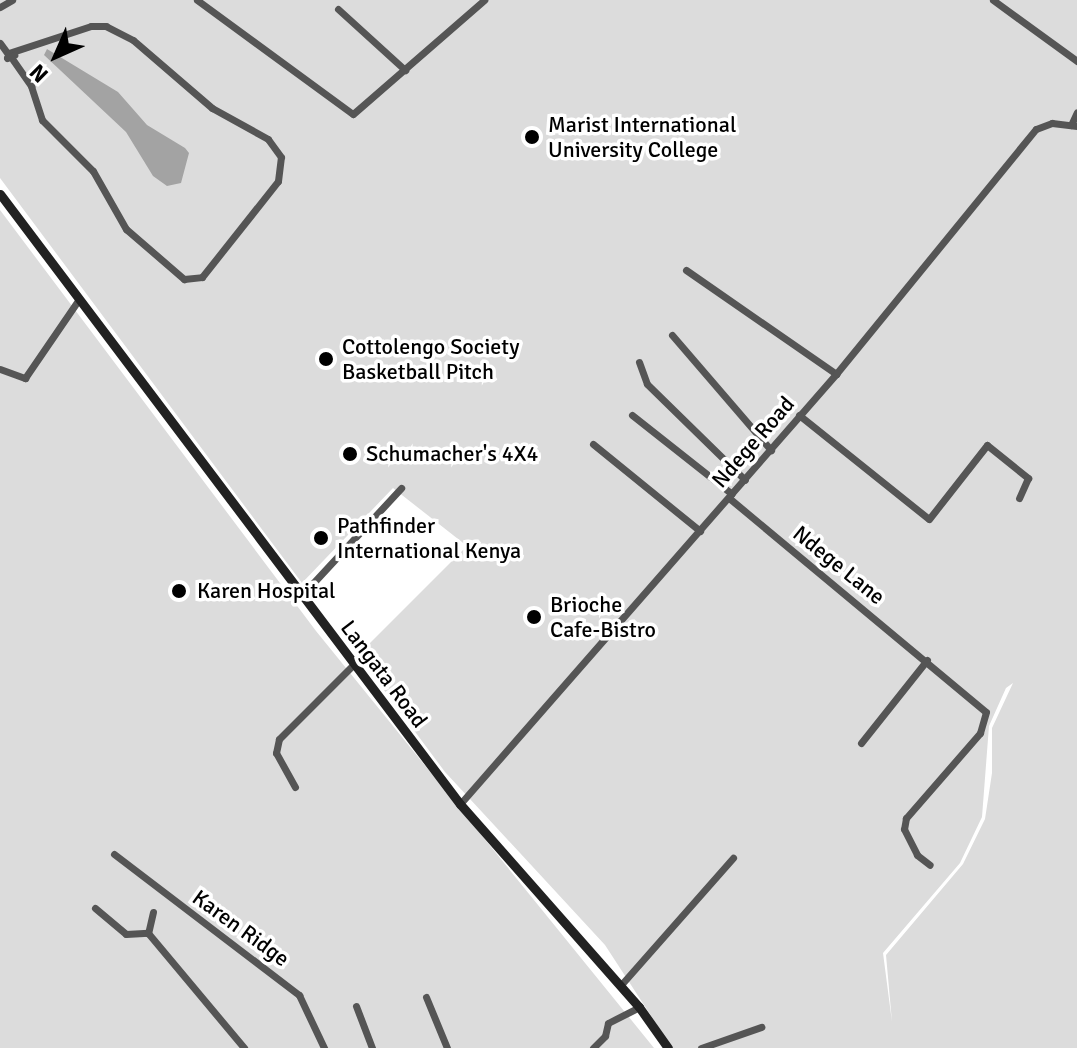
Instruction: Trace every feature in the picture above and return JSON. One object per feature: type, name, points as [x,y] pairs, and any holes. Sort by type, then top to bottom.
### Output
[{"type":"main road","name":"Langata Road","points":[[0,194],[460,804],[639,1007],[668,1048]]},
{"type":"street","points":[[0,7],[12,0]]},
{"type":"street","points":[[197,0],[349,114],[363,108],[484,0]]},
{"type":"street","points":[[993,0],[1074,49],[1077,61]]},
{"type":"street","points":[[338,9],[405,70]]},
{"type":"street","points":[[0,43],[8,58],[31,86],[42,120],[90,166],[126,229],[184,279],[202,277],[278,181],[281,157],[268,139],[219,112],[133,40],[106,26],[91,26],[8,58]]},
{"type":"street","points":[[1074,126],[1077,112]]},
{"type":"street","name":"Ndege Road","points":[[460,804],[836,374],[1039,126],[1074,126]]},
{"type":"street","points":[[686,270],[836,374]]},
{"type":"street","points":[[0,369],[25,378],[79,299]]},
{"type":"street","points":[[672,335],[771,450]]},
{"type":"street","points":[[639,362],[647,384],[745,480]]},
{"type":"street","name":"Ndege Lane","points":[[632,415],[981,704],[988,717],[906,818],[904,829],[917,855],[930,865]]},
{"type":"street","points":[[799,415],[929,519],[987,445],[1028,478],[1026,492],[1019,498]]},
{"type":"street","points":[[593,444],[700,531]]},
{"type":"street","points":[[302,595],[401,488]]},
{"type":"street","points":[[861,743],[927,660]]},
{"type":"street","points":[[295,787],[276,753],[279,739],[354,664]]},
{"type":"street","name":"Karen Ridge","points":[[114,854],[299,995],[324,1048]]},
{"type":"street","points":[[620,986],[733,858]]},
{"type":"street","points":[[95,908],[126,934],[148,933]]},
{"type":"street","points":[[148,933],[153,912]]},
{"type":"street","points":[[148,933],[244,1048]]},
{"type":"street","points":[[426,997],[447,1048]]},
{"type":"street","points":[[356,1006],[372,1048]]},
{"type":"street","points":[[593,1048],[605,1036],[608,1023],[639,1007]]},
{"type":"street","points":[[701,1048],[761,1027]]},
{"type":"shaded area","points":[[0,0],[1077,0],[1077,1048],[672,1048],[605,945],[445,772],[358,655],[467,546],[393,488],[302,583],[0,178]],"holes":[[[1013,683],[992,728],[992,773],[985,819],[963,864],[886,955],[892,1022],[883,953],[960,863],[982,817],[989,726],[1006,688]]]},
{"type":"shaded area","points":[[47,49],[118,92],[147,125],[185,148],[189,153],[181,183],[167,186],[153,176],[126,132],[44,55]]},
{"type":"shaded area","points":[[0,210],[316,631],[654,1048],[0,1048]]},
{"type":"place","name":"Marist International University College","points":[[532,137]]},
{"type":"place","name":"Cottolengo Society Basketball Pitch","points":[[326,359]]},
{"type":"place","name":"Schumacher's 4X4","points":[[350,454]]},
{"type":"place","name":"Pathfinder International Kenya","points":[[321,538]]},
{"type":"place","name":"Karen Hospital","points":[[179,591]]},
{"type":"place","name":"Brioche Cafe-Bistro","points":[[534,617]]}]
